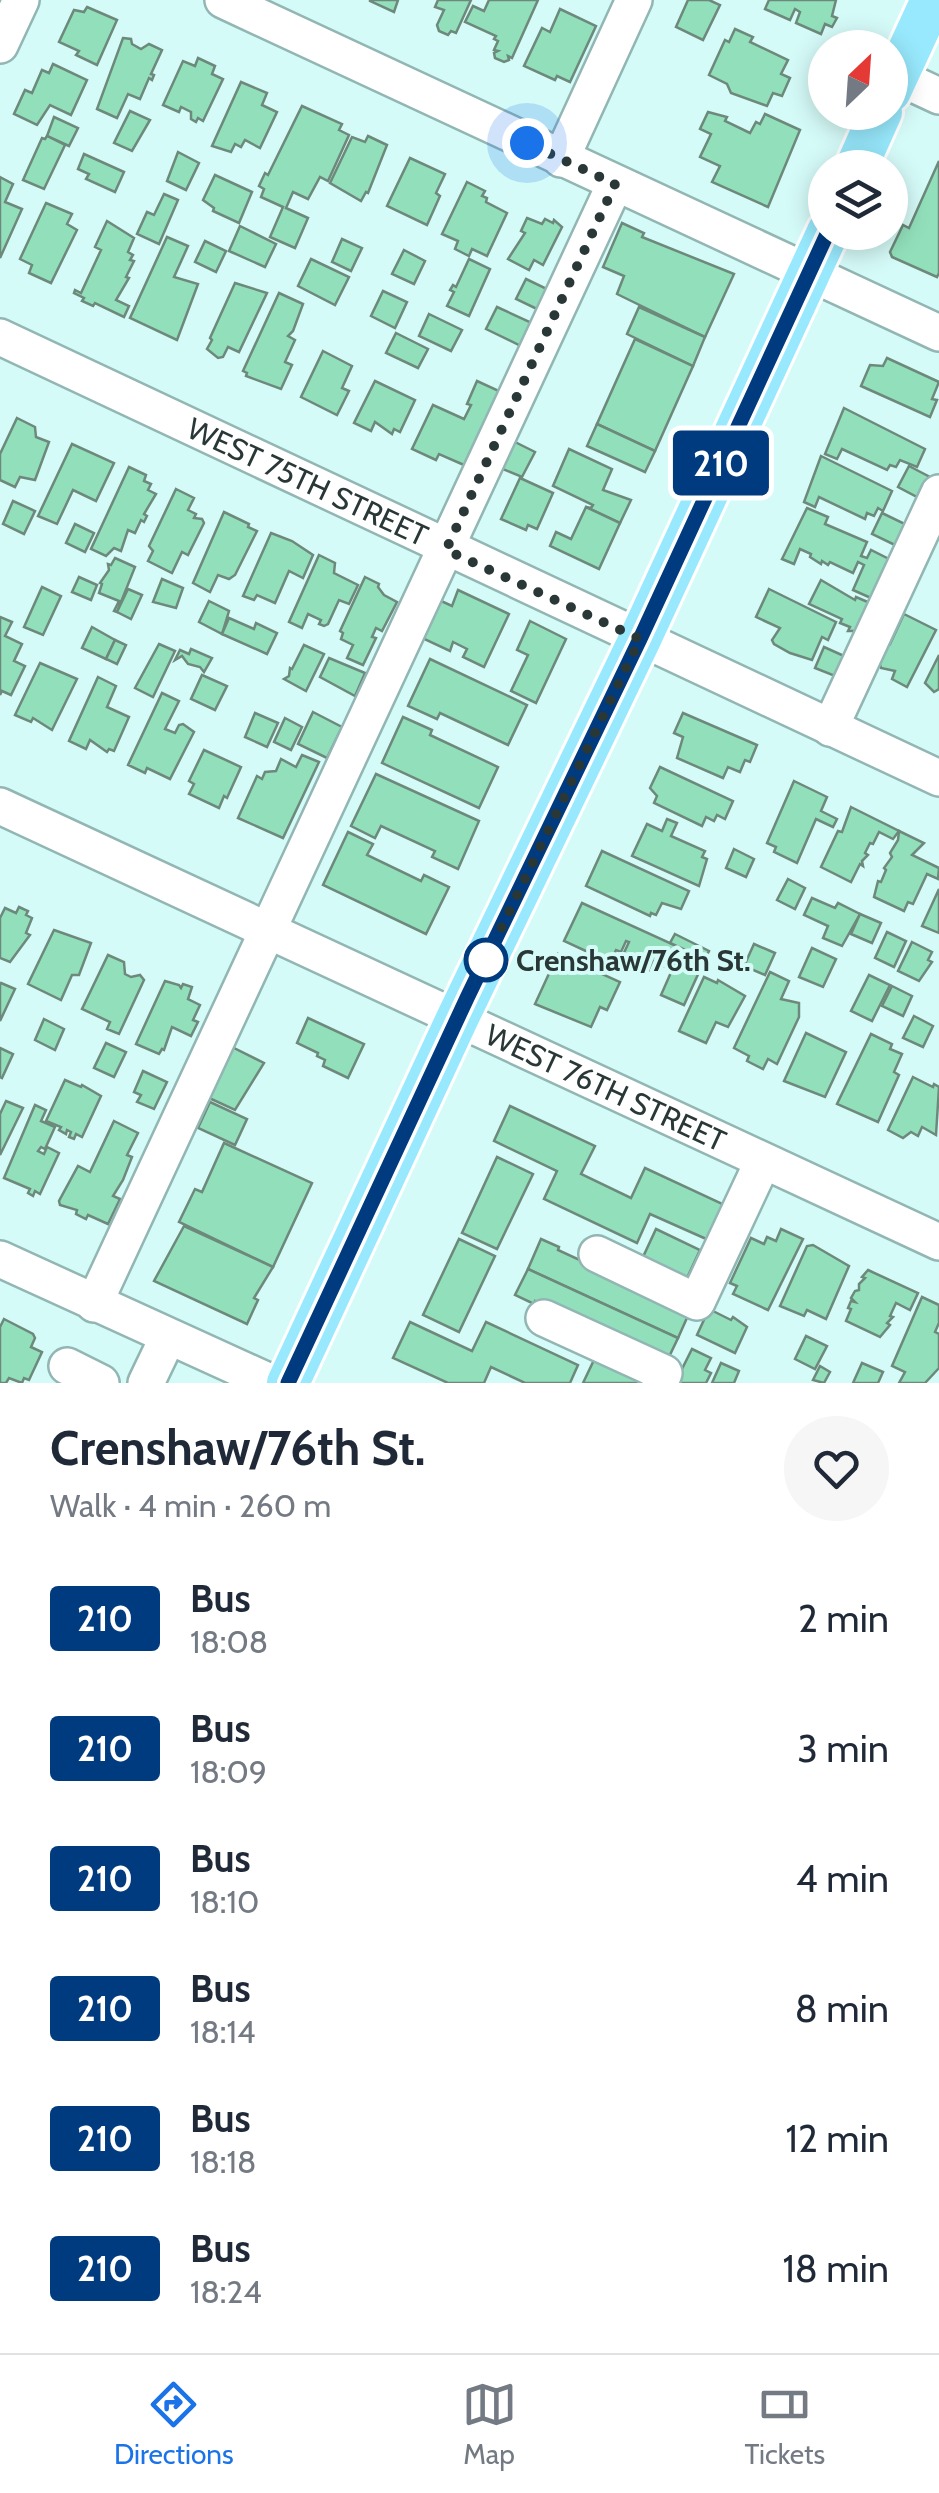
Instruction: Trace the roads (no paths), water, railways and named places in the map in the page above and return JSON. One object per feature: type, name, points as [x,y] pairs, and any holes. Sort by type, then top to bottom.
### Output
[{"type":"main road","points":[[908,52],[932,0]]},
{"type":"main road","points":[[288,1383],[820,250]]},
{"type":"street","points":[[0,45],[21,0]]},
{"type":"street","points":[[223,0],[939,333]]},
{"type":"street","points":[[561,159],[634,0]]},
{"type":"street","points":[[908,94],[939,96]]},
{"type":"street","points":[[94,1304],[615,184]]},
{"type":"street","name":"WEST 75TH STREET","points":[[0,338],[939,778]]},
{"type":"street","points":[[830,728],[939,494]]},
{"type":"street","name":"WEST 76TH STREET","points":[[0,806],[939,1242]]},
{"type":"street","points":[[596,1254],[697,1302],[763,1161]]},
{"type":"street","points":[[0,1259],[272,1383]]},
{"type":"street","points":[[544,1318],[664,1373],[660,1383]]},
{"type":"street","points":[[146,1383],[168,1337]]},
{"type":"street","points":[[66,1366],[101,1383]]},
{"type":"place","name":"Crenshaw/76th St.","points":[[486,960]]}]
